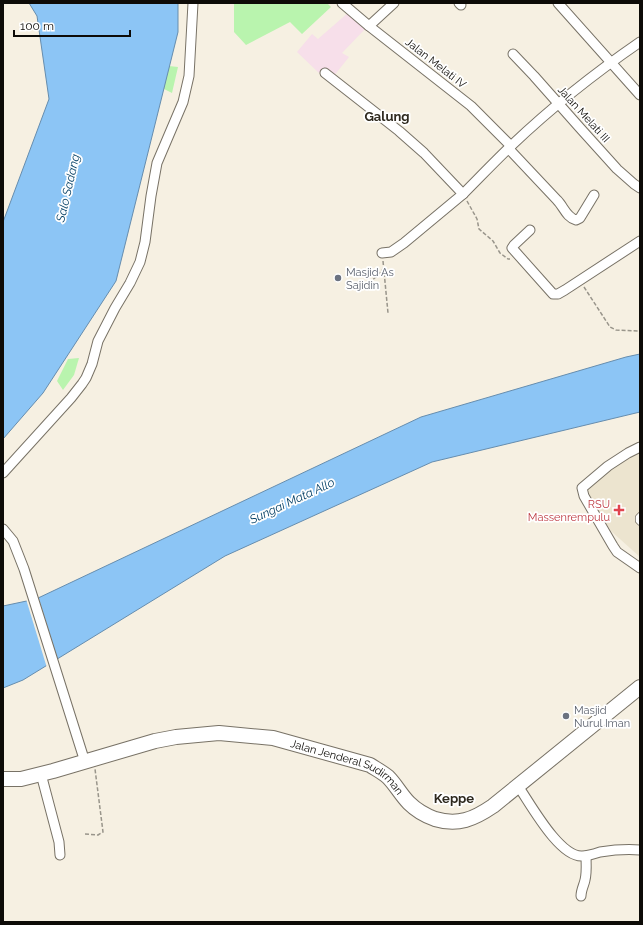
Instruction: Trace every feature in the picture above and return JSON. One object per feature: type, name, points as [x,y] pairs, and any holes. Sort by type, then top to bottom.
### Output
[{"type":"highway","name":"Jalan Jenderal Sudirman","points":[[3,779],[21,779],[89,761],[154,741],[182,736],[219,733],[273,738],[370,765],[389,778],[408,803],[421,813],[442,821],[452,822],[468,819],[482,814],[640,687]]},
{"type":"street","points":[[3,472],[71,398],[86,378],[92,364],[98,341],[140,262],[145,242],[157,163],[183,102],[189,76],[193,3]]},
{"type":"street","name":"Jalan Melati IV","points":[[342,3],[369,26],[472,106],[559,202],[566,213],[573,219],[576,220],[580,218],[594,195]]},
{"type":"street","points":[[369,26],[394,3]]},
{"type":"street","points":[[558,3],[640,95]]},
{"type":"street","points":[[382,254],[392,252],[404,243],[462,194],[558,104],[610,62],[640,42]]},
{"type":"street","name":"Jalan Melati III","points":[[513,54],[617,169],[640,188]]},
{"type":"street","points":[[325,73],[399,131],[424,153],[462,194]]},
{"type":"street","points":[[530,230],[512,248],[553,294],[558,294],[640,240]]},
{"type":"street","points":[[640,447],[608,466],[582,488],[587,500],[617,552],[640,568]]},
{"type":"street","points":[[3,530],[13,541],[24,569],[68,712],[89,761]]},
{"type":"street","points":[[41,774],[59,842],[60,855]]},
{"type":"street","points":[[518,786],[545,827],[560,844],[576,856],[586,856],[619,850],[640,850]]},
{"type":"street","points":[[581,896],[582,888],[586,879],[586,856]]},
{"type":"lane","points":[[640,515],[638,521],[640,523]]},
{"type":"path","points":[[462,194],[473,210],[479,229],[493,241],[500,253],[508,259],[518,256]]},
{"type":"path","points":[[382,254],[388,313]]},
{"type":"path","points":[[351,287],[365,284],[374,279],[384,268]]},
{"type":"path","points":[[580,280],[610,327],[616,330],[640,331]]},
{"type":"path","points":[[85,834],[98,835],[103,832],[89,761]]},
{"type":"shaded area","points":[[349,12],[366,28],[342,53],[349,57],[333,77],[323,69],[319,73],[297,52],[312,34],[318,39]]},
{"type":"shaded area","name":"RSU Massenrempulu","points":[[640,451],[640,557],[611,531],[585,489],[621,460]]},
{"type":"green space","points":[[234,3],[327,3],[331,7],[302,34],[290,22],[246,45],[234,32]]},
{"type":"green space","points":[[169,66],[178,67],[172,93],[162,88]]},
{"type":"green space","points":[[79,358],[74,375],[63,390],[57,381],[68,359]]},
{"type":"water","name":"Salo Sadang","points":[[29,3],[178,3],[178,32],[116,281],[43,393],[3,439],[3,222],[49,99],[37,16]]},
{"type":"water","name":"Sungai Mata Allo","points":[[640,354],[640,412],[432,462],[225,556],[23,680],[3,688],[3,606],[36,599],[421,417]]},
{"type":"pier","points":[[38,596],[58,661],[47,668],[26,599]]},
{"type":"place","name":"Masjid As Sajidin","points":[[338,278]]},
{"type":"place","name":"RSU Massenrempulu","points":[[619,510]]},
{"type":"place","name":"Masjid Nurul Iman","points":[[566,716]]},
{"type":"district","name":"Galung","points":[[387,116]]},
{"type":"district","name":"Keppe","points":[[454,798]]}]
